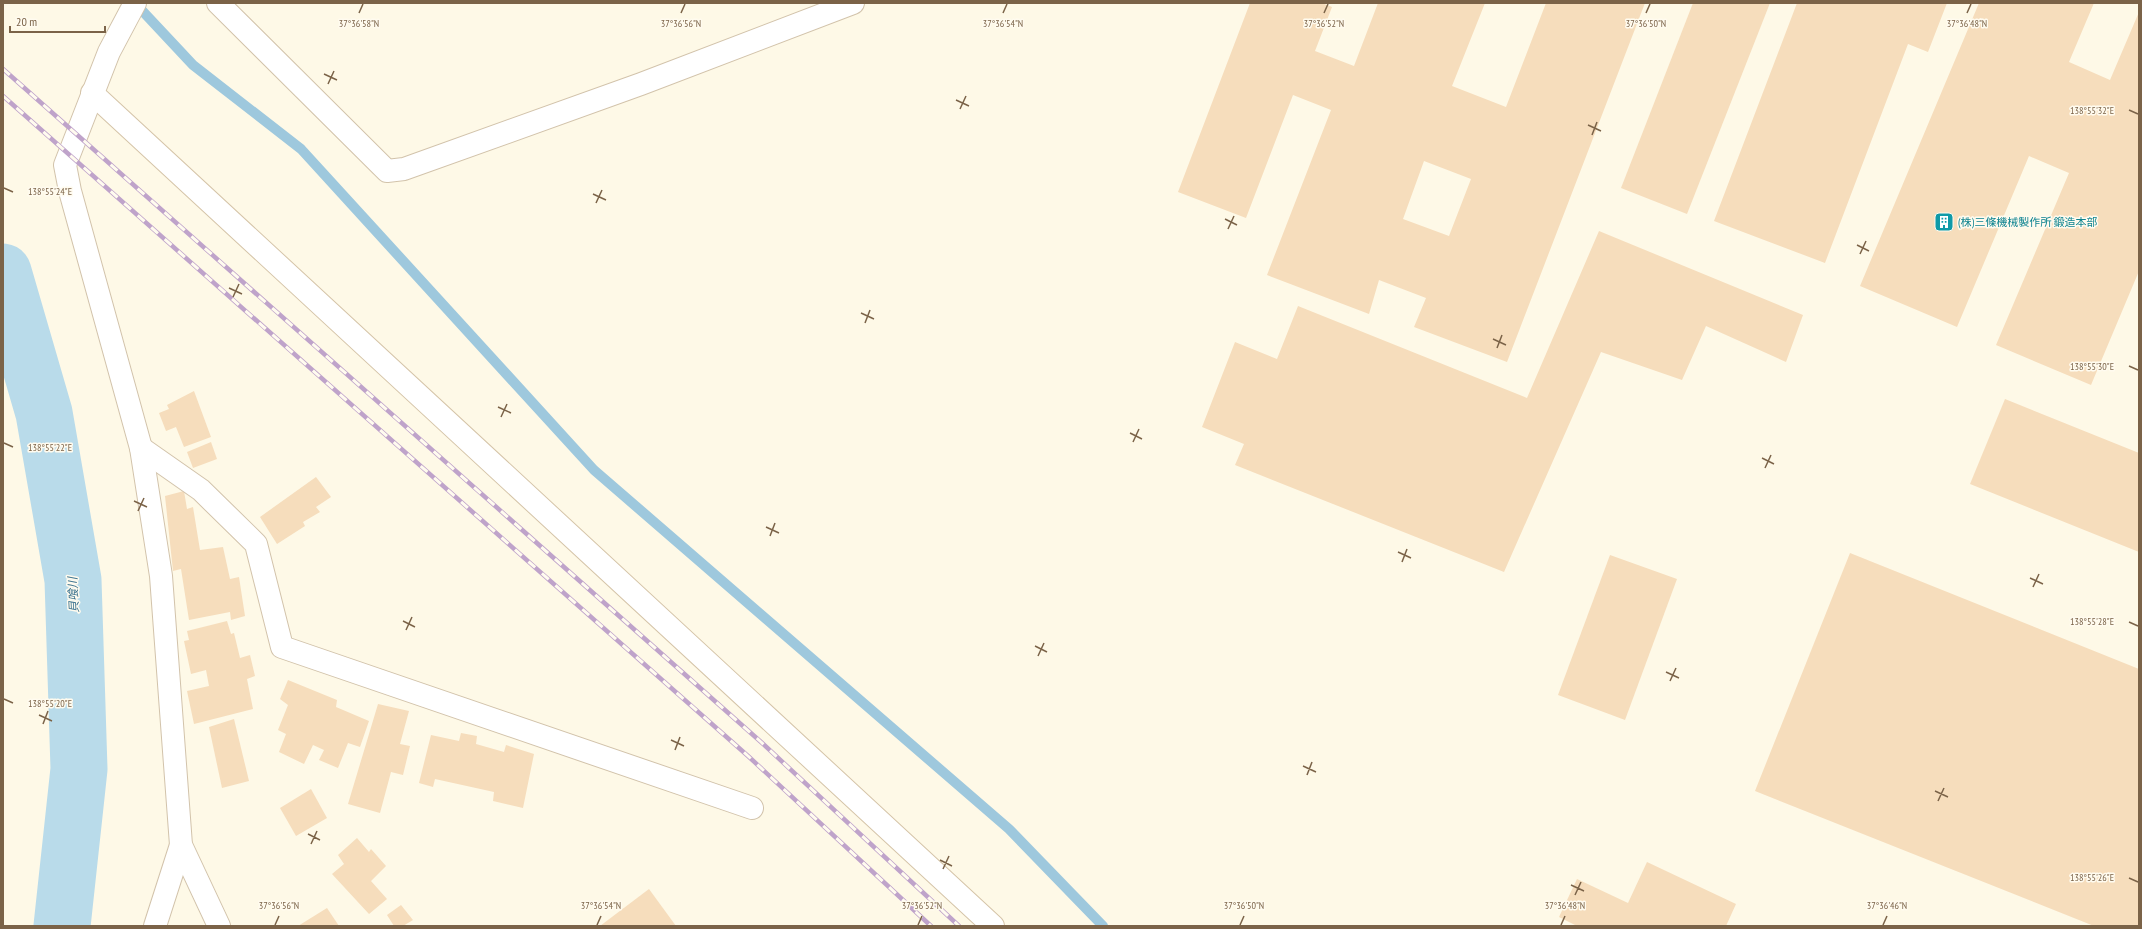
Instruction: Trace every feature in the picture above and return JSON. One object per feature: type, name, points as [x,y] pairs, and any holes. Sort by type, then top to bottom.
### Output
[{"type":"street","points":[[135,3],[109,52],[65,165],[70,191],[141,448],[160,576],[181,845],[219,926]]},
{"type":"street","points":[[218,3],[387,171],[404,169],[641,84],[853,3]]},
{"type":"street","points":[[92,93],[993,926]]},
{"type":"street","points":[[141,448],[201,490],[256,544],[282,647],[752,808]]},
{"type":"street","points":[[155,926],[181,845]]},
{"type":"building","points":[[1250,3],[1322,3],[1332,7],[1315,51],[1354,66],[1378,3],[1485,3],[1452,86],[1506,107],[1546,3],[1645,3],[1507,362],[1414,327],[1426,298],[1379,280],[1369,314],[1267,275],[1331,110],[1293,95],[1246,218],[1178,192]],"holes":[[[1424,161],[1471,179],[1449,236],[1403,219]]]},
{"type":"building","points":[[1693,3],[1770,3],[1687,214],[1621,188]]},
{"type":"building","points":[[1797,3],[1947,3],[1928,52],[1908,44],[1825,263],[1714,221]]},
{"type":"building","name":"(株)三條機械製作所 鍛造本部","points":[[1979,3],[2094,3],[2069,62],[2110,80],[2139,12],[2139,271],[2091,385],[1996,345],[2069,173],[2029,156],[1957,327],[1860,286]]},
{"type":"building","points":[[1599,231],[1803,315],[1786,362],[1706,326],[1682,380],[1601,352],[1504,572],[1235,465],[1244,444],[1202,427],[1235,342],[1277,359],[1298,306],[1527,398]]},
{"type":"building","points":[[194,391],[211,437],[184,447],[176,427],[166,431],[159,413],[169,409],[167,405]]},
{"type":"building","points":[[2005,399],[2139,453],[2139,552],[1970,484]]},
{"type":"building","points":[[211,442],[217,459],[193,468],[187,452]]},
{"type":"building","points":[[316,477],[331,497],[316,507],[320,512],[303,522],[305,526],[277,544],[260,517]]},
{"type":"building","points":[[184,491],[187,509],[193,507],[200,550],[223,547],[230,579],[239,577],[245,616],[231,620],[230,612],[189,620],[181,569],[173,571],[165,496]]},
{"type":"building","points":[[1850,553],[2139,669],[2138,926],[2094,926],[1755,791]]},
{"type":"building","points":[[1610,555],[1677,579],[1625,720],[1558,695]]},
{"type":"building","points":[[227,621],[231,634],[234,633],[240,658],[250,655],[255,676],[247,679],[253,709],[194,724],[187,691],[209,686],[206,670],[191,674],[184,641],[189,640],[187,631]]},
{"type":"building","points":[[288,680],[337,700],[336,707],[369,721],[360,747],[348,743],[338,768],[319,760],[324,750],[313,745],[304,764],[279,752],[286,734],[278,730],[288,705],[280,699]]},
{"type":"building","points":[[378,704],[409,711],[400,744],[410,746],[403,775],[391,772],[380,813],[348,804]]},
{"type":"building","points":[[234,719],[249,781],[222,788],[209,727]]},
{"type":"building","points":[[461,733],[477,736],[476,744],[504,752],[506,745],[534,754],[523,808],[493,801],[494,792],[435,779],[433,787],[419,783],[431,735],[459,741]]},
{"type":"building","points":[[311,789],[327,818],[296,836],[280,808]]},
{"type":"building","points":[[357,838],[369,852],[371,849],[386,866],[371,881],[387,899],[369,914],[332,874],[344,864],[338,855]]},
{"type":"building","points":[[1647,862],[1736,904],[1726,926],[1577,926],[1559,917],[1577,879],[1628,903]]},
{"type":"building","points":[[649,889],[676,926],[600,926]]},
{"type":"building","points":[[401,905],[413,920],[403,926],[394,926],[387,915]]},
{"type":"building","points":[[327,908],[339,926],[298,926]]},
{"type":"waterway","points":[[135,3],[193,65],[301,149],[594,470],[1009,829],[1103,926]]},
{"type":"waterway","name":"貝喰川","points":[[3,272],[44,413],[73,580],[79,769],[62,926]]},
{"type":"railway","points":[[3,69],[761,742],[959,926]]},
{"type":"railway","points":[[3,96],[748,756],[931,926]]},
{"type":"place","name":"(株)三條機械製作所 鍛造本部","points":[[1944,222]]}]
